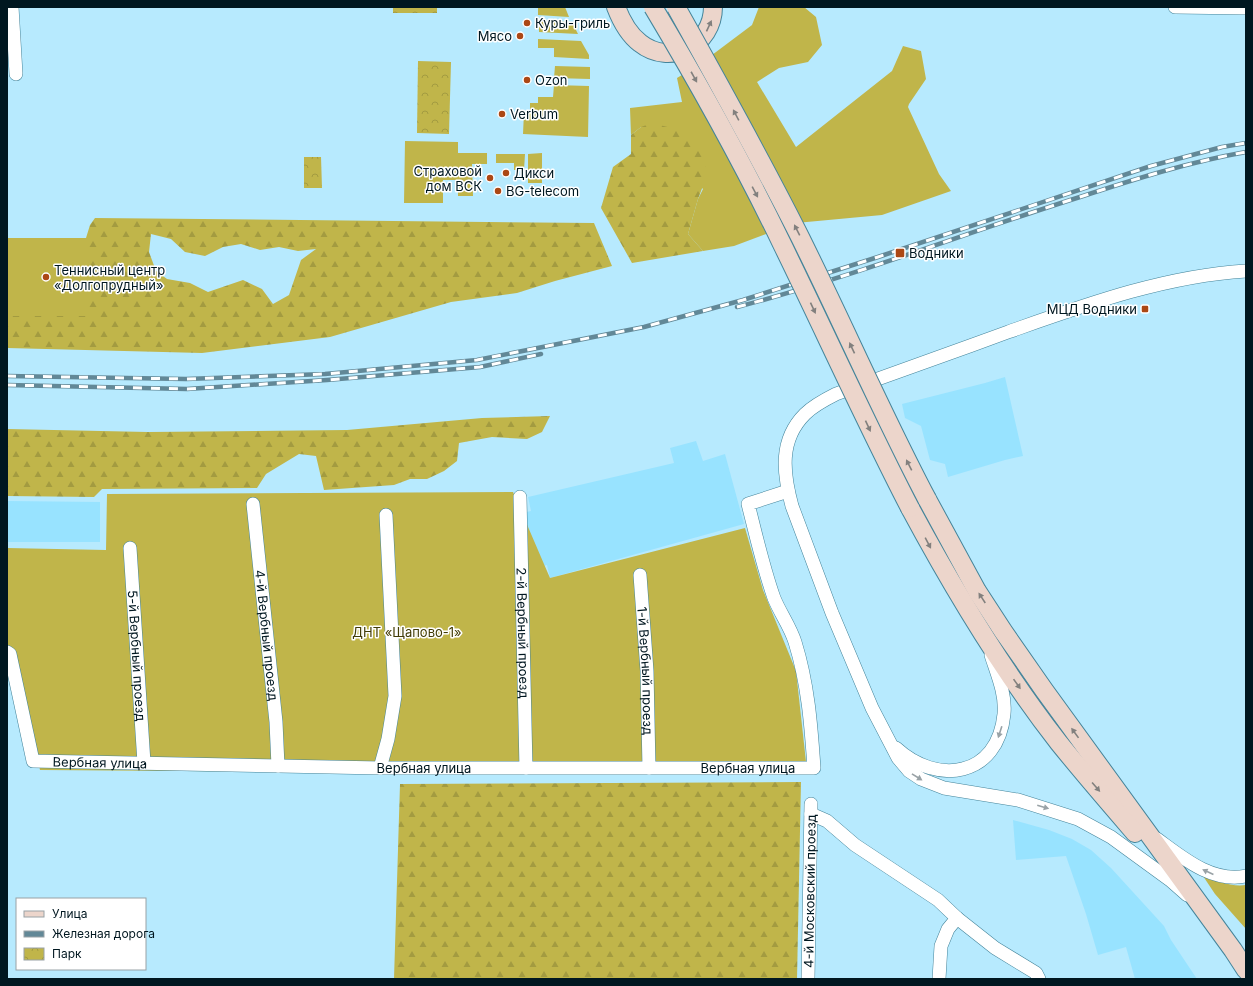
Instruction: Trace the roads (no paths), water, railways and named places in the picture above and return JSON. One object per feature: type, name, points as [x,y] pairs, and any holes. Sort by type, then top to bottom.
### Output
[{"type":"main road","points":[[616,7],[625,26],[640,44],[654,50],[668,53],[682,52],[701,39],[708,30],[712,19],[713,7]]},
{"type":"main road","points":[[653,7],[718,121],[781,242],[883,457],[961,600],[987,640],[1059,742],[1190,897],[1208,915]]},
{"type":"main road","points":[[676,7],[735,112],[798,234],[926,500],[977,591],[1048,696],[1208,915],[1246,970]]},
{"type":"street","points":[[12,7],[16,74]]},
{"type":"street","points":[[1175,7],[1246,8]]},
{"type":"street","points":[[1190,897],[1170,880],[1111,837],[1078,819],[1018,800],[944,788],[921,779],[909,771],[898,758],[872,708],[841,634],[799,527],[788,491],[785,475],[785,459],[788,441],[795,426],[806,413],[821,402],[836,394],[1064,312],[1153,285],[1220,273],[1246,271]]},
{"type":"street","name":"Вербная улица","points":[[7,652],[10,654],[33,761],[380,768],[814,768],[809,703],[795,640],[775,600],[764,567],[748,504],[788,491]]},
{"type":"street","name":"2-й Вербный проезд","points":[[520,497],[526,768]]},
{"type":"street","name":"4-й Вербный проезд","points":[[253,504],[276,722],[278,766]]},
{"type":"street","points":[[380,768],[388,739],[395,696],[386,515]]},
{"type":"street","name":"5-й Вербный проезд","points":[[130,548],[144,764]]},
{"type":"street","name":"1-й Вербный проезд","points":[[640,575],[647,671],[649,768]]},
{"type":"street","points":[[886,735],[896,748],[905,756],[916,762],[941,771],[964,769],[976,764],[986,756],[994,747],[1000,736],[1004,713],[1001,684],[987,640]]},
{"type":"street","name":"4-й Московский проезд","points":[[808,979],[811,809],[855,845],[938,900],[957,918]]},
{"type":"street","points":[[1148,832],[1181,856],[1213,874],[1229,878],[1246,876]]},
{"type":"street","points":[[939,979],[941,946],[948,930],[957,918],[995,948],[1036,973],[1039,979]]},
{"type":"railway","points":[[7,376],[186,379],[325,374],[477,360],[644,327],[743,300],[878,257],[1151,166],[1222,147],[1246,143]]},
{"type":"railway","points":[[737,307],[823,282],[1142,177],[1246,152]]},
{"type":"railway","points":[[7,385],[187,389],[327,380],[480,367],[541,354]]},
{"type":"place","name":"Куры-гриль","points":[[527,23]]},
{"type":"place","name":"Мясо","points":[[520,36]]},
{"type":"place","name":"Ozon","points":[[527,80]]},
{"type":"place","name":"Verbum","points":[[502,114]]},
{"type":"place","name":"Дикси","points":[[506,173]]},
{"type":"place","name":"Страховой дом ВСК","points":[[490,178]]},
{"type":"place","name":"BG-telecom","points":[[498,191]]},
{"type":"place","name":"Водники","points":[[900,253]]},
{"type":"place","name":"Теннисный центр «Долгопрудный»","points":[[46,277]]},
{"type":"place","name":"МЦД Водники","points":[[1145,309]]},
{"type":"park label","name":"ДНТ «Щапово-1»","points":[[407,632]]}]
